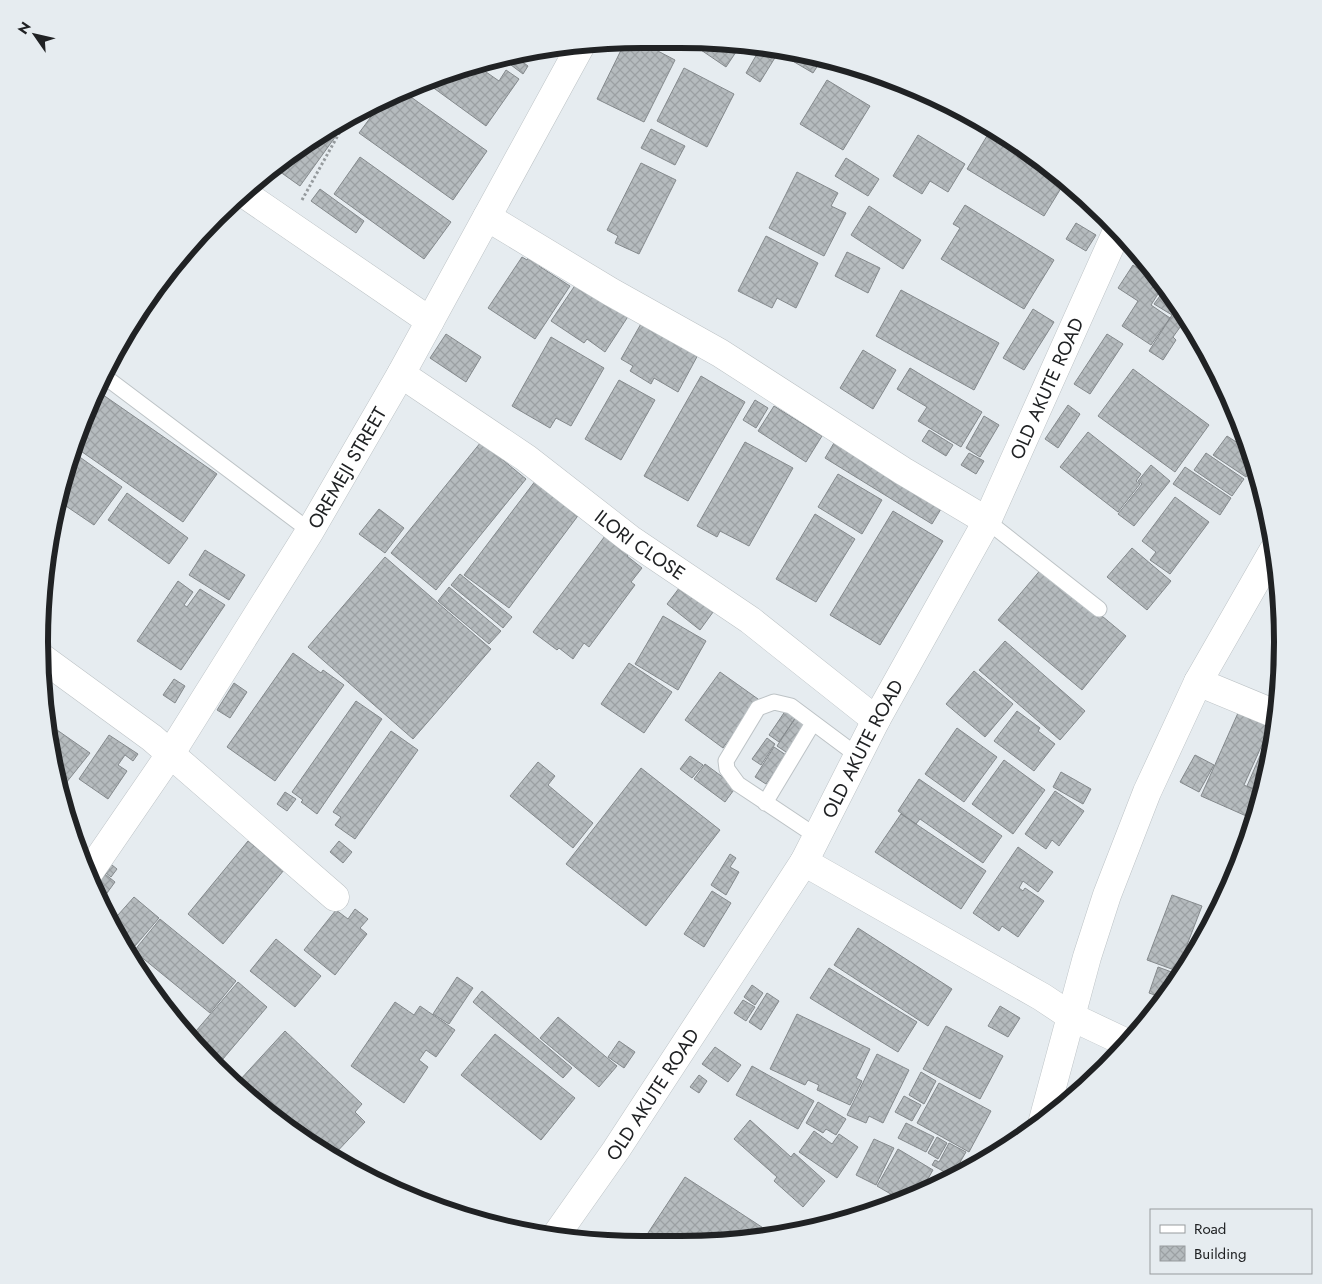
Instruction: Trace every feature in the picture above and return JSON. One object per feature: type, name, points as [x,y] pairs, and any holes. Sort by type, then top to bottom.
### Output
[{"type":"street","name":"OREMEJI STREET","points":[[92,868],[171,754],[310,531],[401,374],[577,52]]},
{"type":"street","points":[[248,197],[430,321]]},
{"type":"street","points":[[487,217],[611,292],[720,353],[903,471],[987,521]]},
{"type":"street","name":"OLD AKUTE ROAD","points":[[559,1230],[616,1150],[804,862],[876,720],[987,521],[1114,237]]},
{"type":"street","name":"ILORI CLOSE","points":[[401,374],[526,458],[630,539],[750,620],[876,720]]},
{"type":"street","points":[[1046,1111],[1087,957],[1107,895],[1147,792],[1198,682],[1268,561]]},
{"type":"street","points":[[49,662],[152,738],[335,897]]},
{"type":"street","points":[[1198,682],[1270,712]]},
{"type":"street","points":[[804,862],[1042,997],[1072,1017],[1121,1040]]},
{"type":"lane","points":[[109,380],[310,531]]},
{"type":"lane","points":[[987,521],[1099,609]]},
{"type":"lane","points":[[816,836],[738,784],[727,769],[726,761],[758,708],[774,702],[790,706],[858,756]]},
{"type":"lane","points":[[765,803],[813,723]]},
{"type":"path","points":[[289,225],[339,131]]},
{"type":"building","points":[[652,48],[675,60],[644,122],[597,99],[622,49]]},
{"type":"building","points":[[702,49],[737,51],[726,67],[701,50]]},
{"type":"building","points":[[758,53],[776,56],[760,82],[746,73]]},
{"type":"building","points":[[787,58],[819,64],[813,73]]},
{"type":"building","points":[[520,60],[528,66],[523,74],[511,65],[513,62]]},
{"type":"building","points":[[684,68],[734,94],[707,147],[657,121]]},
{"type":"building","points":[[483,70],[499,81],[506,70],[519,79],[486,126],[431,86]]},
{"type":"building","points":[[827,80],[870,106],[843,150],[800,124]]},
{"type":"building","points":[[409,95],[487,151],[453,200],[359,133],[375,111]]},
{"type":"building","points":[[651,129],[685,146],[675,165],[641,148]]},
{"type":"building","points":[[337,132],[338,133],[300,186],[279,171]]},
{"type":"building","points":[[988,134],[1042,170],[1062,187],[1044,216],[967,169]]},
{"type":"building","points":[[918,135],[965,164],[948,192],[930,181],[922,194],[893,176]]},
{"type":"building","points":[[360,157],[451,222],[424,259],[334,194]]},
{"type":"building","points":[[846,158],[879,179],[868,196],[835,176]]},
{"type":"building","points":[[641,163],[676,180],[639,254],[615,243],[618,236],[607,230]]},
{"type":"building","points":[[797,172],[838,193],[831,206],[846,213],[824,256],[769,228]]},
{"type":"building","points":[[320,189],[364,221],[356,233],[311,201]]},
{"type":"building","points":[[965,205],[1054,260],[1024,309],[941,259],[960,228],[953,224]]},
{"type":"building","points":[[869,206],[921,240],[903,269],[851,235]]},
{"type":"building","points":[[1076,223],[1096,235],[1086,251],[1066,239]]},
{"type":"building","points":[[766,236],[818,263],[796,308],[777,298],[772,308],[738,291]]},
{"type":"building","points":[[847,252],[880,268],[868,293],[835,276]]},
{"type":"building","points":[[531,253],[543,261],[539,266],[570,286],[535,339],[488,308],[522,257],[527,260]]},
{"type":"building","points":[[1133,265],[1149,276],[1160,291],[1151,305],[1170,318],[1151,345],[1122,326],[1138,301],[1118,288]]},
{"type":"building","points":[[578,281],[629,315],[605,352],[587,339],[584,343],[551,321]]},
{"type":"building","points":[[901,290],[999,343],[974,390],[876,336]]},
{"type":"building","points":[[1161,294],[1182,324],[1173,337],[1176,340],[1163,360],[1149,351],[1172,315],[1154,304]]},
{"type":"building","points":[[1033,309],[1054,322],[1024,370],[1003,358]]},
{"type":"building","points":[[642,322],[699,353],[678,392],[654,378],[651,384],[630,371],[633,366],[621,359]]},
{"type":"building","points":[[446,334],[481,357],[466,382],[430,358]]},
{"type":"building","points":[[1107,334],[1123,344],[1090,394],[1074,384]]},
{"type":"building","points":[[551,337],[604,368],[571,426],[556,418],[550,428],[512,406]]},
{"type":"building","points":[[863,350],[896,370],[873,409],[840,388]]},
{"type":"building","points":[[910,368],[982,412],[961,447],[918,421],[927,407],[897,389]]},
{"type":"building","points":[[1133,369],[1209,425],[1175,472],[1098,416]]},
{"type":"building","points":[[701,376],[745,402],[688,501],[644,476]]},
{"type":"building","points":[[619,380],[655,400],[621,460],[585,439]]},
{"type":"building","points":[[102,394],[217,474],[183,522],[79,450]]},
{"type":"building","points":[[755,400],[768,408],[756,428],[743,420]]},
{"type":"building","points":[[1068,405],[1080,414],[1058,448],[1045,439]]},
{"type":"building","points":[[774,406],[822,436],[806,462],[758,431]]},
{"type":"building","points":[[984,416],[999,425],[980,457],[966,448]]},
{"type":"building","points":[[929,430],[953,445],[946,456],[922,441]]},
{"type":"building","points":[[1088,432],[1141,474],[1136,481],[1140,484],[1118,512],[1060,467]]},
{"type":"building","points":[[1227,436],[1241,445],[1249,472],[1246,477],[1213,455]]},
{"type":"building","points":[[837,438],[944,504],[932,524],[825,458]]},
{"type":"building","points":[[481,442],[526,479],[436,590],[391,553]]},
{"type":"building","points":[[745,442],[793,468],[749,546],[720,531],[717,537],[697,526]]},
{"type":"building","points":[[969,453],[984,461],[976,474],[961,465]]},
{"type":"building","points":[[1206,453],[1244,479],[1232,496],[1194,470]]},
{"type":"building","points":[[78,456],[122,487],[94,525],[64,505]]},
{"type":"building","points":[[1151,465],[1170,481],[1134,526],[1118,514],[1142,484],[1138,481]]},
{"type":"building","points":[[1185,467],[1231,498],[1220,515],[1173,484]]},
{"type":"building","points":[[838,474],[882,500],[862,534],[818,507]]},
{"type":"building","points":[[539,476],[583,509],[509,608],[464,575]]},
{"type":"building","points":[[127,493],[188,538],[169,564],[108,520]]},
{"type":"building","points":[[1175,497],[1209,522],[1170,574],[1150,560],[1156,552],[1142,541]]},
{"type":"building","points":[[379,509],[404,528],[385,553],[359,534]]},
{"type":"building","points":[[893,511],[943,541],[880,645],[830,615]]},
{"type":"building","points":[[815,514],[855,539],[816,602],[776,579]]},
{"type":"building","points":[[605,536],[629,553],[627,556],[642,568],[631,582],[635,585],[589,647],[584,643],[573,659],[533,632]]},
{"type":"building","points":[[1132,548],[1171,581],[1147,610],[1107,577]]},
{"type":"building","points":[[205,550],[245,575],[229,600],[189,575]]},
{"type":"building","points":[[385,557],[491,649],[413,739],[308,647]]},
{"type":"building","points":[[1043,567],[1126,636],[1082,690],[998,620]]},
{"type":"building","points":[[460,574],[512,617],[503,628],[451,585]]},
{"type":"building","points":[[178,581],[193,592],[184,605],[187,607],[200,589],[225,605],[181,670],[137,641]]},
{"type":"building","points":[[683,583],[716,608],[700,630],[667,604]]},
{"type":"building","points":[[449,587],[501,631],[489,644],[438,601]]},
{"type":"building","points":[[663,616],[706,641],[678,690],[635,664]]},
{"type":"building","points":[[1005,641],[1085,711],[1060,740],[979,670]]},
{"type":"building","points":[[293,653],[321,673],[323,670],[344,685],[275,781],[227,747]]},
{"type":"building","points":[[629,663],[672,692],[644,733],[601,704]]},
{"type":"building","points":[[974,671],[1013,704],[985,737],[946,704]]},
{"type":"building","points":[[720,672],[758,699],[723,748],[685,720]]},
{"type":"building","points":[[174,679],[185,686],[175,703],[163,695]]},
{"type":"building","points":[[234,683],[247,692],[230,718],[217,710]]},
{"type":"building","points":[[356,701],[382,719],[317,814],[301,802],[303,800],[292,792]]},
{"type":"building","points":[[1242,704],[1269,716],[1267,734],[1244,785],[1255,790],[1248,817],[1201,796]]},
{"type":"building","points":[[788,707],[798,714],[779,742],[769,735]]},
{"type":"building","points":[[1017,711],[1040,728],[1038,731],[1055,744],[1034,771],[994,741]]},
{"type":"building","points":[[798,714],[810,722],[789,754],[777,746]]},
{"type":"building","points":[[54,728],[90,753],[65,784]]},
{"type":"building","points":[[957,728],[997,757],[964,802],[925,774]]},
{"type":"building","points":[[391,731],[418,750],[355,839],[335,825],[341,817],[333,812]]},
{"type":"building","points":[[109,735],[138,754],[133,761],[125,755],[118,765],[127,771],[108,799],[79,779]]},
{"type":"building","points":[[767,738],[775,744],[761,765],[752,759]]},
{"type":"building","points":[[1265,743],[1256,790],[1247,786]]},
{"type":"building","points":[[774,747],[786,755],[766,784],[755,777]]},
{"type":"building","points":[[1195,755],[1214,765],[1199,792],[1180,782]]},
{"type":"building","points":[[690,756],[703,765],[692,778],[680,769]]},
{"type":"building","points":[[1004,760],[1045,790],[1013,834],[972,804]]},
{"type":"building","points":[[538,762],[555,776],[548,785],[593,823],[573,848],[510,796]]},
{"type":"building","points":[[705,764],[736,787],[725,802],[694,779]]},
{"type":"building","points":[[641,768],[720,830],[646,926],[566,864]]},
{"type":"building","points":[[1061,772],[1091,789],[1083,804],[1053,787]]},
{"type":"building","points":[[919,779],[1002,836],[983,863],[920,819],[916,824],[898,811]]},
{"type":"building","points":[[1055,791],[1084,811],[1059,846],[1052,840],[1046,849],[1025,834]]},
{"type":"building","points":[[285,792],[296,799],[287,811],[277,804]]},
{"type":"building","points":[[901,814],[986,871],[961,909],[875,852]]},
{"type":"building","points":[[248,841],[284,870],[223,944],[188,914]]},
{"type":"building","points":[[339,841],[352,852],[343,863],[330,852]]},
{"type":"building","points":[[1018,847],[1053,872],[1038,892],[1023,881],[1019,888],[1023,891],[1025,888],[1044,901],[1018,937],[1002,926],[999,931],[973,913]]},
{"type":"building","points":[[730,854],[736,858],[730,867],[739,872],[726,895],[711,885]]},
{"type":"building","points":[[107,861],[117,869],[111,877],[101,869]]},
{"type":"building","points":[[100,870],[115,882],[105,896],[96,876]]},
{"type":"building","points":[[712,891],[731,903],[704,947],[684,934]]},
{"type":"building","points":[[1172,895],[1202,906],[1181,962],[1175,970],[1147,960]]},
{"type":"building","points":[[134,897],[159,918],[133,948],[116,918]]},
{"type":"building","points":[[355,909],[368,919],[360,928],[367,934],[335,975],[304,950],[336,910],[348,919]]},
{"type":"building","points":[[160,919],[236,981],[210,1013],[134,951]]},
{"type":"building","points":[[858,928],[952,989],[928,1026],[834,965]]},
{"type":"building","points":[[276,939],[321,976],[295,1007],[250,971]]},
{"type":"building","points":[[1158,967],[1174,973],[1157,996],[1149,993]]},
{"type":"building","points":[[829,968],[917,1022],[898,1052],[810,998]]},
{"type":"building","points":[[457,977],[473,988],[449,1024],[433,1014]]},
{"type":"building","points":[[238,982],[267,1007],[221,1061],[194,1033]]},
{"type":"building","points":[[752,985],[763,993],[755,1005],[744,997]]},
{"type":"building","points":[[482,991],[572,1068],[563,1078],[473,1002]]},
{"type":"building","points":[[767,993],[779,1001],[761,1030],[749,1022]]},
{"type":"building","points":[[743,1000],[755,1007],[746,1021],[734,1013]]},
{"type":"building","points":[[395,1002],[414,1015],[420,1006],[455,1030],[436,1057],[426,1050],[419,1060],[428,1067],[404,1103],[351,1066]]},
{"type":"building","points":[[1000,1006],[1020,1018],[1008,1037],[988,1026]]},
{"type":"building","points":[[797,1014],[870,1049],[856,1078],[862,1081],[850,1105],[817,1090],[819,1085],[808,1080],[805,1085],[770,1069]]},
{"type":"building","points":[[558,1017],[617,1066],[599,1087],[540,1038]]},
{"type":"building","points":[[946,1026],[1003,1056],[980,1099],[923,1069]]},
{"type":"building","points":[[285,1031],[362,1104],[355,1112],[365,1122],[337,1152],[280,1114],[240,1080]]},
{"type":"building","points":[[495,1034],[575,1098],[541,1140],[461,1075]]},
{"type":"building","points":[[619,1041],[635,1052],[624,1068],[608,1057]]},
{"type":"building","points":[[715,1047],[741,1065],[728,1082],[702,1064]]},
{"type":"building","points":[[877,1054],[909,1070],[883,1123],[869,1116],[866,1123],[847,1115]]},
{"type":"building","points":[[752,1066],[814,1101],[798,1129],[736,1095]]},
{"type":"building","points":[[921,1072],[936,1081],[924,1104],[909,1095]]},
{"type":"building","points":[[699,1075],[707,1081],[699,1093],[690,1087]]},
{"type":"building","points":[[939,1083],[991,1111],[969,1152],[917,1123]]},
{"type":"building","points":[[904,1096],[921,1105],[912,1121],[895,1112]]},
{"type":"building","points":[[818,1102],[846,1119],[836,1135],[826,1129],[823,1133],[806,1123]]},
{"type":"building","points":[[750,1120],[791,1157],[794,1153],[825,1181],[803,1207],[774,1181],[777,1177],[734,1139]]},
{"type":"building","points":[[906,1123],[934,1137],[926,1152],[898,1138]]},
{"type":"building","points":[[814,1131],[832,1144],[839,1134],[858,1147],[837,1178],[799,1152]]},
{"type":"building","points":[[937,1137],[947,1143],[938,1159],[928,1153]]},
{"type":"building","points":[[874,1139],[894,1148],[876,1185],[856,1175]]},
{"type":"building","points":[[949,1143],[966,1152],[957,1168],[947,1173],[932,1165],[935,1160],[939,1162]]},
{"type":"building","points":[[898,1149],[933,1170],[925,1183],[894,1196],[877,1186]]},
{"type":"building","points":[[685,1177],[766,1230],[719,1235],[646,1236]]}]
